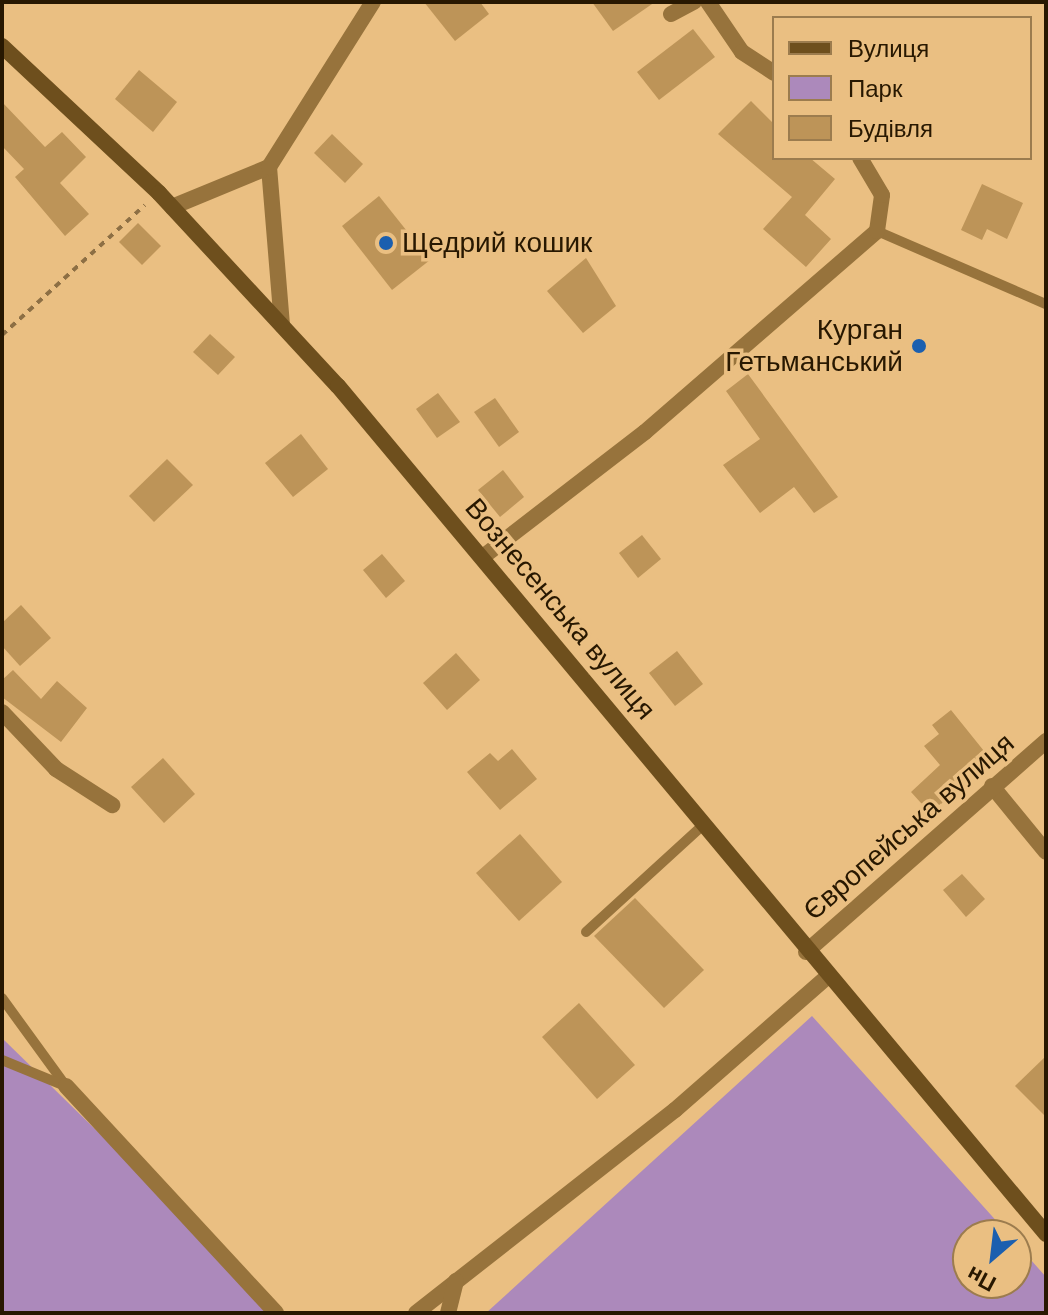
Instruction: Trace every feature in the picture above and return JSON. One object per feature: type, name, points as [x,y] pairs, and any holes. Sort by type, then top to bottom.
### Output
[{"type":"main road","name":"Вознесенська вулиця","points":[[2,46],[159,193],[282,325],[484,556],[806,952],[1046,1234]]},
{"type":"street","points":[[172,207],[269,167],[373,2]]},
{"type":"street","points":[[671,14],[694,2]]},
{"type":"street","points":[[708,2],[742,52],[772,72]]},
{"type":"street","points":[[484,556],[645,432],[877,231],[882,195],[861,160]]},
{"type":"street","points":[[269,167],[282,325]]},
{"type":"street","points":[[2,712],[56,769],[112,805]]},
{"type":"street","name":"Європейська вулиця","points":[[806,952],[1046,741]]},
{"type":"street","points":[[992,786],[1046,852]]},
{"type":"street","points":[[416,1313],[675,1110],[827,977]]},
{"type":"street","points":[[66,1086],[276,1313]]},
{"type":"street","points":[[448,1313],[456,1281]]},
{"type":"lane","points":[[877,231],[1046,304]]},
{"type":"lane","points":[[586,932],[703,825]]},
{"type":"lane","points":[[2,998],[66,1086]]},
{"type":"lane","points":[[2,1060],[66,1086]]},
{"type":"path","points":[[2,335],[159,193]]},
{"type":"green space","points":[[812,1016],[995,1219],[952,1219],[952,1299],[1032,1299],[1032,1261],[1046,1277],[1046,1313],[486,1313]]},
{"type":"green space","points":[[2,1038],[283,1313],[2,1313]]},
{"type":"building","points":[[424,2],[480,2],[489,14],[455,41]]},
{"type":"building","points":[[592,2],[655,2],[613,31]]},
{"type":"building","points":[[693,29],[715,57],[659,100],[637,72]]},
{"type":"building","points":[[139,70],[177,102],[153,132],[115,99]]},
{"type":"building","points":[[751,101],[772,122],[772,160],[812,160],[835,179],[805,215],[831,239],[806,267],[763,229],[792,197],[718,134]]},
{"type":"building","points":[[2,102],[45,147],[62,132],[86,157],[60,183],[89,214],[65,236],[15,177],[24,169],[2,146]]},
{"type":"building","points":[[332,134],[363,164],[345,183],[314,153]]},
{"type":"building","points":[[982,184],[1023,203],[1007,239],[987,229],[982,240],[961,230]]},
{"type":"building","name":"Щедрий кошик","points":[[379,196],[430,260],[392,290],[342,226]]},
{"type":"building","points":[[138,223],[161,246],[142,265],[119,242]]},
{"type":"building","points":[[586,258],[616,306],[583,333],[547,291]]},
{"type":"building","points":[[210,334],[235,357],[218,375],[193,352]]},
{"type":"building","points":[[748,374],[838,497],[814,513],[794,487],[760,513],[723,465],[760,439],[726,391]]},
{"type":"building","points":[[438,393],[460,422],[437,438],[416,409]]},
{"type":"building","points":[[495,398],[519,432],[499,447],[474,412]]},
{"type":"building","points":[[301,434],[328,469],[293,497],[265,463]]},
{"type":"building","points":[[167,459],[193,485],[154,522],[129,496]]},
{"type":"building","points":[[503,470],[524,497],[500,517],[478,490]]},
{"type":"building","points":[[642,535],[661,559],[638,578],[619,553]]},
{"type":"building","points":[[382,554],[405,581],[386,598],[363,570]]},
{"type":"building","points":[[21,605],[51,638],[20,666],[2,646],[2,623]]},
{"type":"building","points":[[677,651],[703,684],[675,706],[649,673]]},
{"type":"building","points":[[456,653],[480,680],[447,710],[423,683]]},
{"type":"building","points":[[13,670],[41,699],[57,681],[87,708],[61,742],[2,697],[2,680]]},
{"type":"building","points":[[951,710],[988,756],[940,795],[945,800],[931,814],[911,792],[940,765],[924,746],[939,734],[932,725]]},
{"type":"building","points":[[512,749],[537,779],[500,810],[467,772],[490,753],[498,761]]},
{"type":"building","points":[[163,758],[195,794],[164,823],[131,787]]},
{"type":"building","points":[[520,834],[562,882],[519,921],[476,873]]},
{"type":"building","points":[[962,874],[985,899],[966,917],[943,890]]},
{"type":"building","points":[[635,898],[704,970],[664,1008],[594,936]]},
{"type":"building","points":[[579,1003],[635,1065],[597,1099],[542,1037]]},
{"type":"building","points":[[1046,1056],[1046,1117],[1015,1086]]},
{"type":"place","name":"Щедрий кошик","points":[[386,243]]},
{"type":"place","name":"Курган Гетьманський","points":[[919,346]]}]
